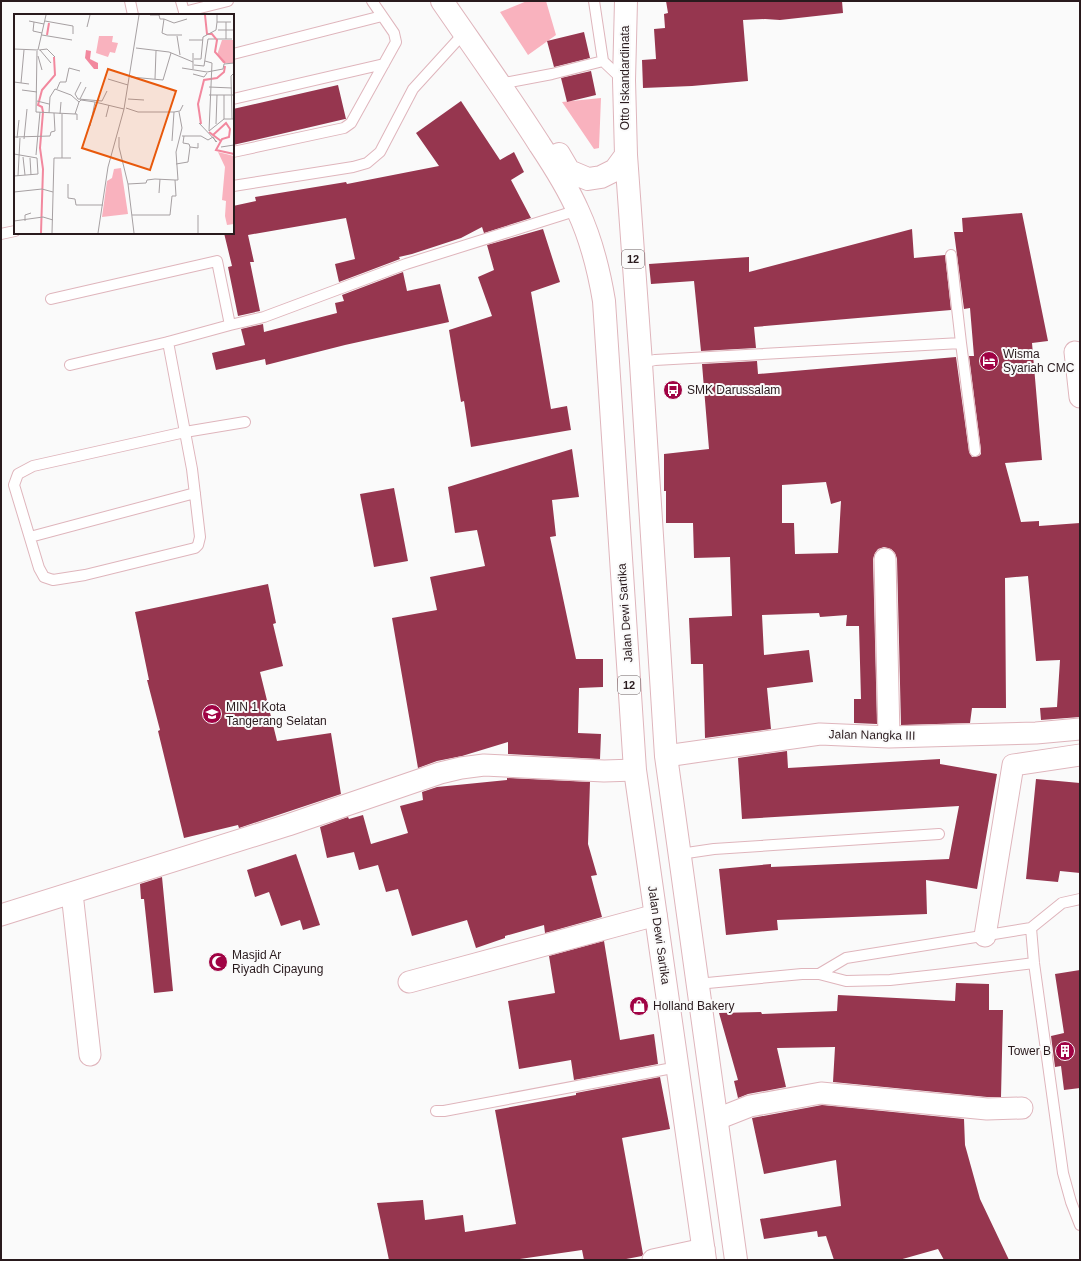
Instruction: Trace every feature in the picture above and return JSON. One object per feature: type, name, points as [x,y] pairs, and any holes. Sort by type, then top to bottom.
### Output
[{"type":"highway","name":"12","points":[[442,1],[527,123]]},
{"type":"highway","name":"Otto Iskandardinata","points":[[626,1],[624,80],[626,155]]},
{"type":"highway","points":[[527,123],[553,143],[569,172],[581,177],[588,179],[600,177],[615,170],[626,155]]},
{"type":"highway","name":"Jalan Dewi Sartika","points":[[527,123],[578,210],[592,247],[604,301],[635,770],[705,1254]]},
{"type":"highway","name":"12","points":[[626,155],[666,756],[736,1260]]},
{"type":"highway","points":[[639,793],[670,789]]},
{"type":"street","points":[[1075,352],[1080,397]]},
{"type":"street","points":[[885,559],[889,737]]},
{"type":"street","name":"Jalan Nangka III","points":[[666,756],[820,734],[889,737],[1036,733],[1080,729]]},
{"type":"street","points":[[985,936],[1014,765],[1080,755]]},
{"type":"street","points":[[1,915],[288,825],[440,773],[461,768],[484,765],[604,771],[635,770]]},
{"type":"street","points":[[72,893],[90,1055]]},
{"type":"street","points":[[409,982],[656,915]]},
{"type":"street","points":[[717,1119],[750,1106],[821,1093],[987,1110],[1022,1108]]},
{"type":"street","points":[[653,1260],[705,1254]]},
{"type":"lane","points":[[130,1],[133,14]]},
{"type":"lane","points":[[181,1],[184,13],[228,1]]},
{"type":"lane","points":[[234,152],[344,128],[351,122],[396,42],[394,33],[372,1]]},
{"type":"lane","points":[[594,1],[603,61],[624,80]]},
{"type":"lane","points":[[234,54],[382,16]]},
{"type":"lane","points":[[234,186],[353,167],[367,163],[380,152],[414,89],[464,33]]},
{"type":"lane","points":[[500,84],[552,74],[603,61]]},
{"type":"lane","points":[[234,99],[384,64]]},
{"type":"lane","points":[[70,365],[168,342],[264,317],[406,264],[578,210]]},
{"type":"lane","points":[[1,234],[14,231]]},
{"type":"lane","points":[[951,255],[960,343],[975,451]]},
{"type":"lane","points":[[51,299],[217,261],[230,326]]},
{"type":"lane","points":[[168,342],[185,432],[192,469],[200,537],[198,545],[195,548],[84,575],[53,580],[44,576],[39,568],[14,485],[18,474],[33,466],[185,432],[245,422]]},
{"type":"lane","points":[[641,364],[655,360],[960,343]]},
{"type":"lane","points":[[30,537],[195,493]]},
{"type":"lane","points":[[680,854],[714,849],[939,834]]},
{"type":"lane","points":[[818,974],[846,958],[1031,928],[1062,903],[1080,899]]},
{"type":"lane","points":[[1031,928],[1034,963],[1063,1173],[1076,1200],[1080,1225]]},
{"type":"lane","points":[[697,984],[802,974],[818,974],[846,981],[890,980],[1034,963]]},
{"type":"lane","points":[[436,1111],[444,1111],[678,1067]]},
{"type":"shaded area","points":[[527,1],[546,1],[556,35],[528,55],[500,12]]},
{"type":"shaded area","points":[[601,98],[599,148],[594,149],[562,102]]},
{"type":"building","points":[[666,1],[842,1],[843,13],[780,20],[743,20],[748,81],[692,86],[643,88],[642,60],[656,59],[654,29],[665,28],[664,14],[668,13]]},
{"type":"building","points":[[584,32],[590,58],[554,67],[547,41]]},
{"type":"building","points":[[591,71],[596,95],[567,102],[561,78]]},
{"type":"building","points":[[338,85],[346,119],[234,145],[234,109]]},
{"type":"building","points":[[461,101],[500,160],[514,152],[524,172],[511,180],[531,218],[484,233],[482,227],[461,238],[399,257],[400,259],[339,282],[335,264],[355,259],[346,218],[248,235],[254,262],[250,262],[260,311],[238,316],[228,267],[232,266],[224,234],[234,234],[234,206],[256,201],[255,197],[346,182],[347,184],[439,166],[416,133]]},
{"type":"building","points":[[1022,213],[1048,341],[1032,343],[1042,460],[1005,463],[1021,522],[1039,521],[1039,526],[1080,523],[1080,717],[1041,720],[1040,708],[1057,707],[1060,660],[1036,661],[1028,576],[1005,578],[1006,708],[972,708],[970,723],[901,725],[897,559],[895,553],[891,549],[884,547],[878,549],[873,559],[877,724],[854,723],[854,699],[861,699],[859,626],[846,626],[847,615],[820,617],[819,613],[762,615],[764,655],[809,650],[813,682],[767,688],[771,729],[705,738],[703,664],[691,664],[689,618],[732,616],[730,557],[694,558],[693,523],[666,523],[666,491],[664,491],[664,454],[709,449],[702,364],[757,361],[758,374],[956,357],[969,452],[972,457],[979,456],[981,454],[981,450],[969,356],[974,356],[970,308],[964,309],[954,232],[963,232],[962,218]],"holes":[[[826,482],[831,504],[841,501],[838,553],[795,554],[794,523],[782,523],[782,485]]]},
{"type":"building","points":[[543,229],[560,282],[531,292],[551,409],[567,406],[571,430],[471,447],[464,401],[461,402],[449,330],[492,316],[478,277],[494,270],[487,245]]},
{"type":"building","points":[[912,229],[914,258],[945,255],[951,310],[754,327],[756,348],[701,351],[694,281],[651,284],[649,264],[749,257],[749,272]]},
{"type":"building","points":[[403,272],[407,291],[440,284],[449,322],[345,345],[266,365],[265,359],[216,370],[212,353],[245,345],[241,329],[263,324],[264,332],[337,313],[335,303],[344,301],[342,295]]},
{"type":"building","points":[[572,449],[579,497],[552,500],[556,536],[550,537],[576,659],[603,659],[603,687],[579,688],[578,733],[601,734],[600,759],[508,754],[508,742],[462,756],[437,761],[418,768],[392,618],[437,610],[430,577],[485,566],[477,530],[455,533],[448,487]]},
{"type":"building","points":[[394,488],[408,561],[374,567],[360,494]]},
{"type":"building","name":"MIN 1 Kota Tangerang Selatan","points":[[268,584],[276,623],[273,624],[283,666],[260,672],[277,741],[331,733],[341,794],[239,828],[238,825],[184,838],[158,731],[160,730],[147,680],[149,680],[135,612]]},
{"type":"building","points":[[787,751],[788,768],[940,759],[940,764],[997,774],[977,889],[926,880],[927,914],[777,920],[778,930],[726,935],[719,869],[771,864],[771,867],[949,859],[959,806],[742,819],[738,758]]},
{"type":"building","points":[[507,778],[590,782],[588,844],[597,875],[591,876],[602,917],[545,933],[544,925],[505,936],[505,938],[476,948],[467,920],[412,936],[398,889],[386,892],[378,865],[359,870],[354,852],[327,858],[320,827],[348,817],[349,819],[363,815],[371,844],[408,833],[400,806],[423,800],[422,792],[437,787],[507,780]]},
{"type":"building","points":[[1036,779],[1080,783],[1080,873],[1060,871],[1058,882],[1026,879]]},
{"type":"building","points":[[296,854],[320,925],[303,930],[300,920],[281,926],[269,892],[255,897],[247,870]]},
{"type":"building","points":[[162,877],[173,991],[154,993],[144,899],[141,899],[140,884]]},
{"type":"building","points":[[604,941],[620,1040],[654,1034],[658,1064],[574,1080],[571,1060],[519,1069],[508,1001],[555,993],[549,956]]},
{"type":"building","name":"Tower B","points":[[1080,970],[1080,1088],[1064,1090],[1061,1066],[1055,1067],[1051,1036],[1064,1033],[1055,974]]},
{"type":"building","points":[[956,983],[989,984],[989,1010],[1003,1010],[1001,1097],[987,1097],[833,1082],[835,1047],[777,1048],[786,1087],[748,1094],[738,1098],[734,1081],[738,1080],[719,1013],[761,1012],[762,1014],[837,1011],[838,995],[955,1001]]},
{"type":"building","points":[[660,1077],[670,1129],[622,1138],[643,1254],[642,1256],[621,1260],[584,1260],[582,1250],[513,1260],[389,1260],[377,1203],[423,1200],[425,1220],[463,1215],[465,1232],[516,1224],[495,1110]]},
{"type":"building","points":[[822,1105],[964,1119],[965,1145],[980,1199],[1009,1260],[944,1260],[938,1249],[899,1260],[834,1260],[826,1236],[818,1237],[817,1231],[764,1239],[760,1219],[841,1206],[836,1160],[764,1174],[752,1118]]},
{"type":"place","name":"Wisma Syariah CMC","points":[[989,361]]},
{"type":"place","name":"SMK Darussalam","points":[[673,390]]},
{"type":"place","name":"MIN 1 Kota Tangerang Selatan","points":[[212,714]]},
{"type":"place","name":"Masjid Ar Riyadh Cipayung","points":[[218,962]]},
{"type":"place","name":"Holland Bakery","points":[[639,1006]]},
{"type":"place","name":"Tower B","points":[[1065,1051]]}]
